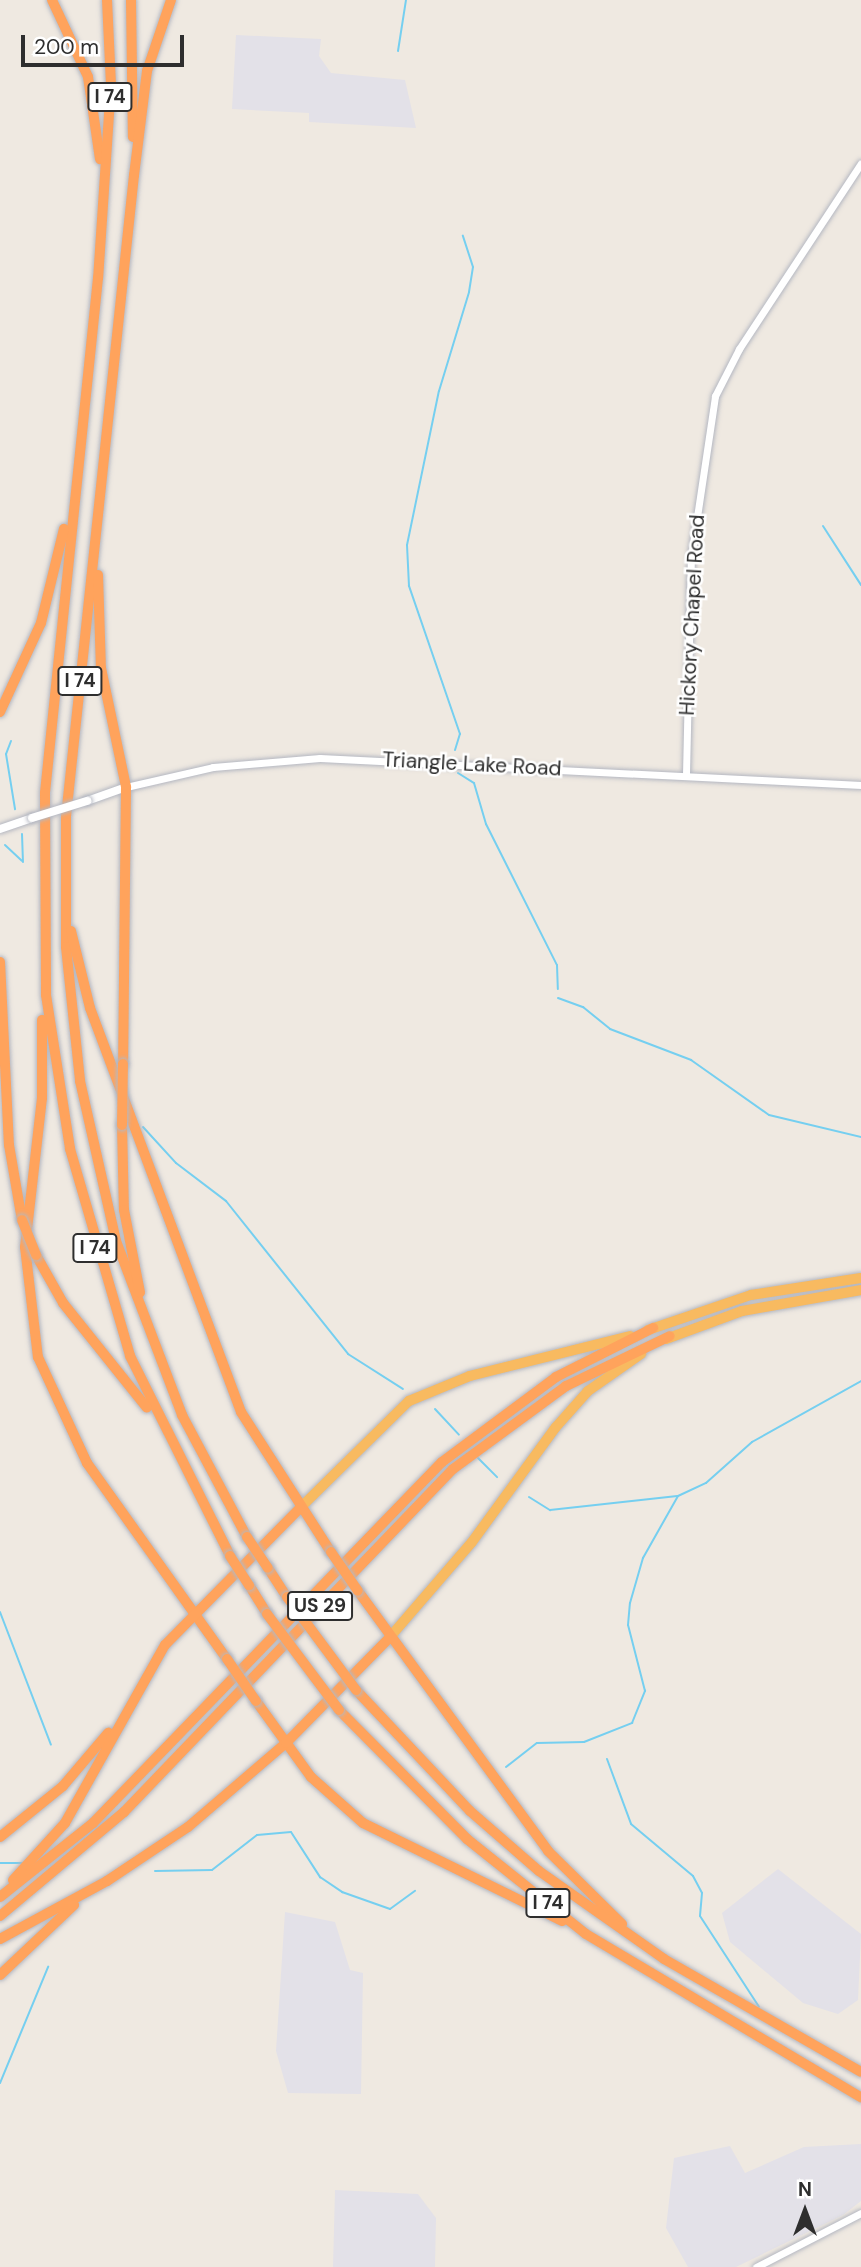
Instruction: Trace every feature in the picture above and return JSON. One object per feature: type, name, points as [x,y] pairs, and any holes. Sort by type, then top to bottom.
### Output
[{"type":"highway","points":[[52,0],[93,96],[104,194]]},
{"type":"highway","name":"I 74","points":[[107,0],[111,84],[104,194],[46,780],[41,916],[56,1076],[82,1200],[130,1356],[176,1458],[230,1556],[267,1614],[340,1710],[467,1839],[586,1934],[861,2097]]},
{"type":"highway","name":"I 74","points":[[131,0],[134,175],[64,859],[71,1011],[89,1132],[119,1250],[163,1372],[247,1537],[356,1690],[470,1811],[539,1871],[664,1959],[861,2072]]},
{"type":"highway","points":[[134,175],[148,71],[171,0]]},
{"type":"highway","points":[[0,712],[49,598],[78,465]]},
{"type":"highway","points":[[99,503],[98,645],[126,787],[122,1125],[128,1237],[163,1372]]},
{"type":"highway","points":[[64,859],[75,956],[100,1034],[241,1412],[300,1508],[390,1637],[548,1852],[664,1959]]},
{"type":"highway","points":[[41,916],[44,1077],[25,1247],[33,1337],[54,1401],[87,1463],[311,1777],[363,1824],[586,1934]]},
{"type":"highway","points":[[0,962],[9,1146],[22,1220],[36,1255],[63,1303],[140,1396],[176,1458]]},
{"type":"highway","name":"US 29","points":[[0,1897],[120,1796],[442,1462],[556,1377],[653,1328],[751,1295],[861,1278]]},
{"type":"highway","name":"US 29","points":[[0,1916],[124,1812],[460,1463],[566,1385],[670,1336],[742,1311],[861,1290]]},
{"type":"highway","points":[[0,1837],[85,1764],[165,1645],[409,1401],[470,1376],[653,1328]]},
{"type":"highway","points":[[0,1975],[39,1933],[107,1881],[188,1826],[286,1744],[390,1637],[589,1391],[670,1336]]},
{"type":"highway","points":[[0,1890],[65,1824],[129,1702]]},
{"type":"highway","points":[[0,1939],[107,1881]]},
{"type":"main road","name":"Triangle Lake Road","points":[[0,829],[126,787]]},
{"type":"street","name":"Hickory Chapel Road","points":[[686,774],[691,557],[715,396],[861,163]]},
{"type":"street","name":"Triangle Lake Road","points":[[126,787],[213,767],[320,758],[686,774],[861,786]]},
{"type":"street","points":[[756,2267],[861,2213]]},
{"type":"shaded area","points":[[236,35],[321,39],[319,56],[331,73],[405,80],[416,128],[309,122],[309,113],[232,109]]},
{"type":"shaded area","points":[[778,1869],[861,1934],[858,2000],[838,2014],[803,2003],[730,1942],[722,1913]]},
{"type":"shaded area","points":[[285,1912],[335,1922],[350,1970],[363,1973],[361,2094],[288,2093],[276,2051]]},
{"type":"shaded area","points":[[861,2144],[861,2201],[843,2215],[736,2267],[688,2267],[666,2228],[674,2158],[730,2146],[745,2173],[804,2147]]},
{"type":"shaded area","points":[[335,2190],[418,2194],[436,2218],[435,2267],[333,2267]]},
{"type":"waterway","points":[[398,51],[406,0]]},
{"type":"waterway","points":[[455,750],[460,734],[409,586],[407,545],[439,391],[469,292],[473,267],[463,236]]},
{"type":"waterway","points":[[823,526],[861,585]]},
{"type":"waterway","points":[[11,741],[6,754],[15,809]]},
{"type":"waterway","points":[[458,773],[474,783],[486,824],[557,965],[558,989]]},
{"type":"waterway","points":[[22,834],[23,862]]},
{"type":"waterway","points":[[5,845],[22,861]]},
{"type":"waterway","points":[[558,998],[583,1007],[610,1029],[691,1060],[769,1115],[861,1137]]},
{"type":"waterway","points":[[143,1127],[176,1163],[226,1201],[348,1354],[403,1389]]},
{"type":"waterway","points":[[506,1767],[537,1743],[584,1742],[632,1723],[645,1691],[628,1625],[630,1603],[643,1558],[678,1496],[706,1483],[752,1442],[861,1381]]},
{"type":"waterway","points":[[435,1409],[459,1435]]},
{"type":"waterway","points":[[478,1458],[497,1477]]},
{"type":"waterway","points":[[529,1497],[550,1510],[677,1496]]},
{"type":"waterway","points":[[0,1612],[51,1745]]},
{"type":"waterway","points":[[607,1759],[631,1824],[693,1876],[702,1893],[700,1916],[759,2007]]},
{"type":"waterway","points":[[155,1871],[212,1870],[257,1835],[291,1832],[320,1877],[342,1892],[390,1909],[415,1891]]},
{"type":"waterway","points":[[0,1863],[23,1863]]},
{"type":"waterway","points":[[0,2083],[48,1967]]}]
